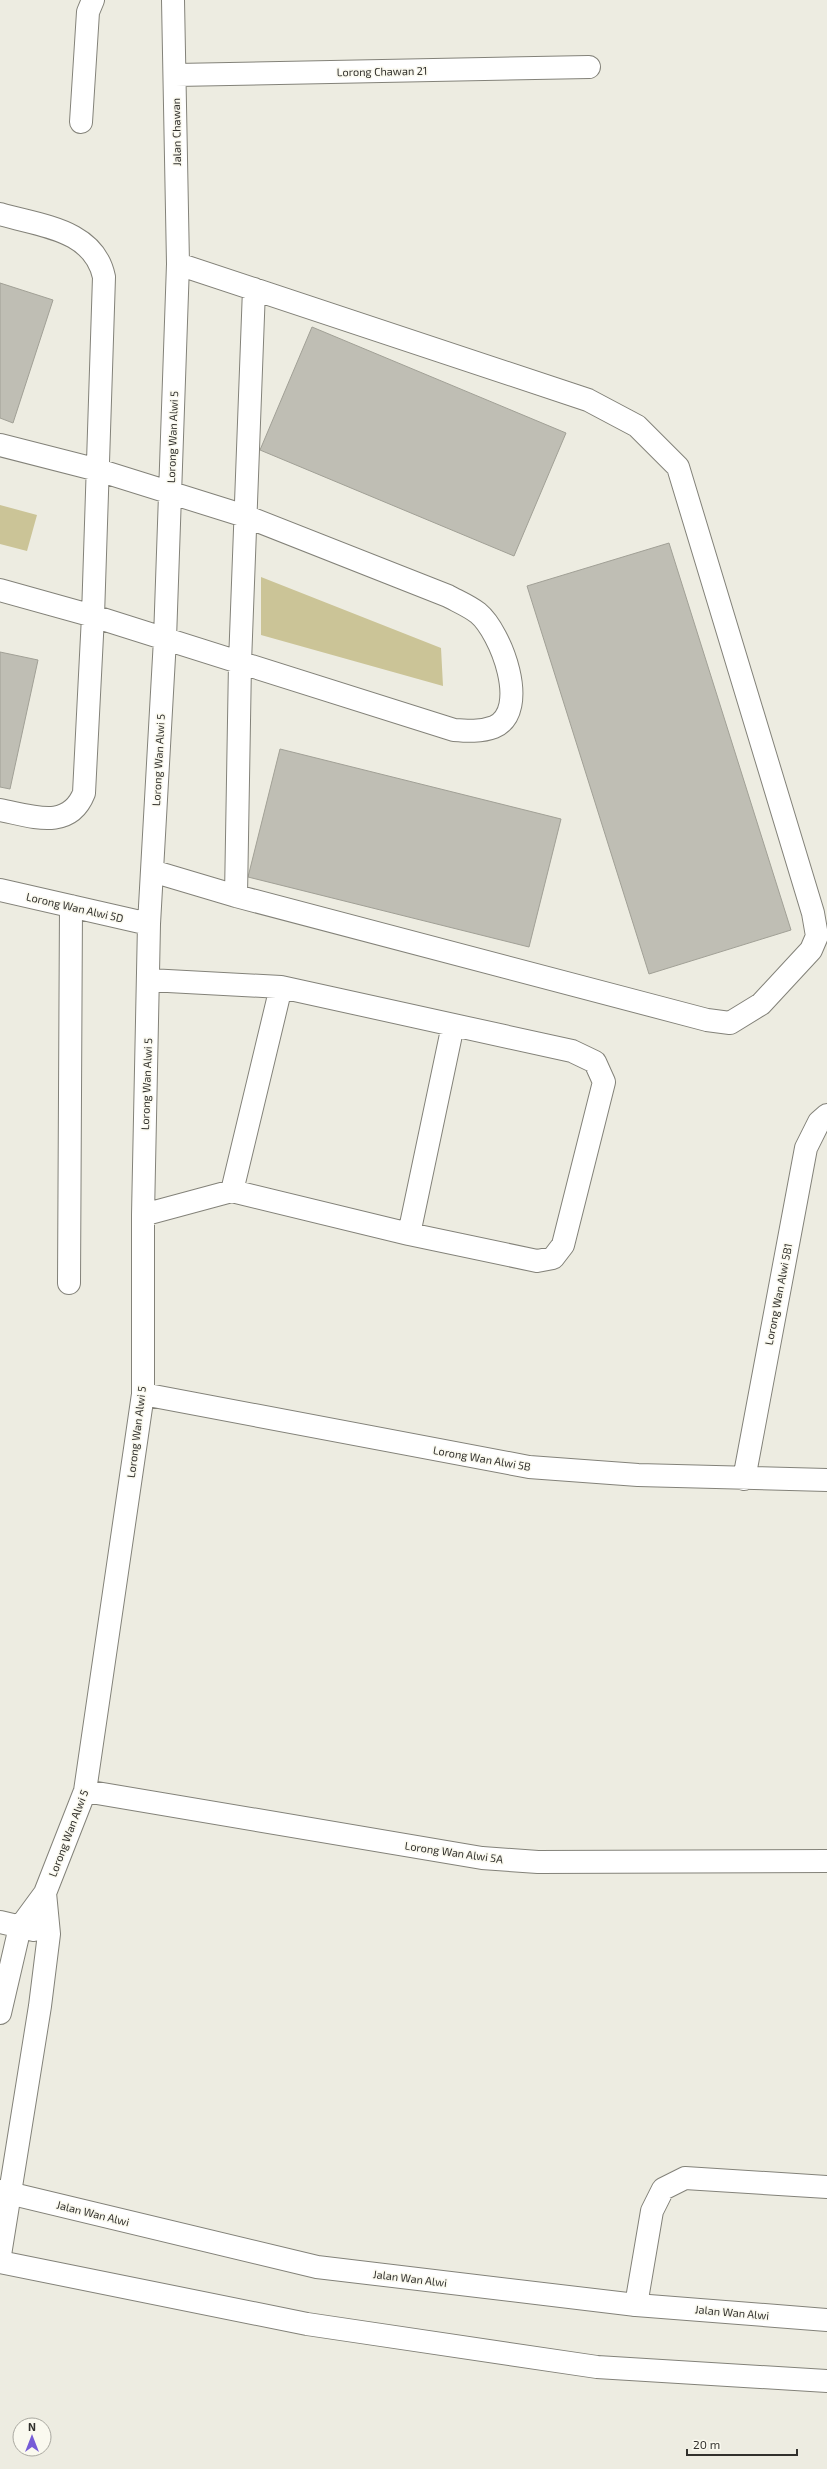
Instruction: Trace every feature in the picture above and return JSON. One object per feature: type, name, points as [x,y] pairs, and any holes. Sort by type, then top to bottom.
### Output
[{"type":"street","points":[[81,122],[88,12],[93,0]]},
{"type":"street","name":"Jalan Chawan","points":[[173,0],[176,75],[178,264]]},
{"type":"street","name":"Lorong Chawan 21","points":[[176,75],[589,67]]},
{"type":"street","points":[[0,214],[72,235],[85,242],[101,263],[104,277],[93,616],[84,793],[79,804],[70,813],[44,819],[0,810]]},
{"type":"street","points":[[152,871],[236,896],[707,1020],[730,1023],[761,1004],[811,950],[817,936],[811,905],[678,467],[637,426],[588,400],[178,264]]},
{"type":"street","name":"Lorong Wan Alwi 5","points":[[0,2012],[10,1925],[45,1893],[85,1791],[143,1394],[143,1215],[149,924],[165,639],[178,264]]},
{"type":"street","points":[[236,896],[240,663],[254,289]]},
{"type":"street","points":[[0,445],[98,470],[245,516],[448,596],[478,613],[498,638],[509,667],[511,696],[507,715],[495,727],[479,731],[454,730],[93,616],[0,590]]},
{"type":"street","name":"Lorong Wan Alwi 5D","points":[[0,890],[149,924]]},
{"type":"street","points":[[69,1283],[71,906]]},
{"type":"street","points":[[143,1215],[232,1191],[409,1234],[537,1261],[553,1258],[563,1245],[604,1082],[595,1062],[572,1051],[281,987],[149,980]]},
{"type":"street","points":[[232,1191],[281,987]]},
{"type":"street","points":[[409,1234],[453,1025]]},
{"type":"street","name":"Lorong Wan Alwi 5B1","points":[[744,1479],[806,1148],[819,1122],[827,1115]]},
{"type":"street","name":"Lorong Wan Alwi 5B","points":[[143,1394],[529,1467],[638,1475],[827,1480]]},
{"type":"street","name":"Lorong Wan Alwi 5A","points":[[85,1791],[482,1858],[538,1862],[827,1861]]},
{"type":"street","name":"Lorong Wan Alwi 5","points":[[0,2255],[5,2192],[40,2006],[49,1934],[45,1893]]},
{"type":"street","points":[[10,1925],[49,1934]]},
{"type":"street","points":[[636,2304],[652,2211],[663,2189],[685,2178],[827,2187]]},
{"type":"street","name":"Jalan Wan Alwi","points":[[5,2192],[317,2267],[636,2304],[827,2320]]},
{"type":"street","points":[[0,2262],[307,2324],[598,2367],[827,2381]]},
{"type":"shaded area","points":[[0,505],[37,515],[27,551],[0,544]]},
{"type":"shaded area","points":[[261,577],[441,648],[443,686],[261,635]]},
{"type":"building","points":[[0,283],[53,300],[13,423],[0,418]]},
{"type":"building","points":[[312,327],[566,433],[514,556],[260,450]]},
{"type":"building","points":[[669,543],[791,930],[649,974],[527,586]]},
{"type":"building","points":[[0,652],[38,660],[10,789],[0,787]]},
{"type":"building","points":[[280,749],[561,819],[529,947],[248,877]]}]
